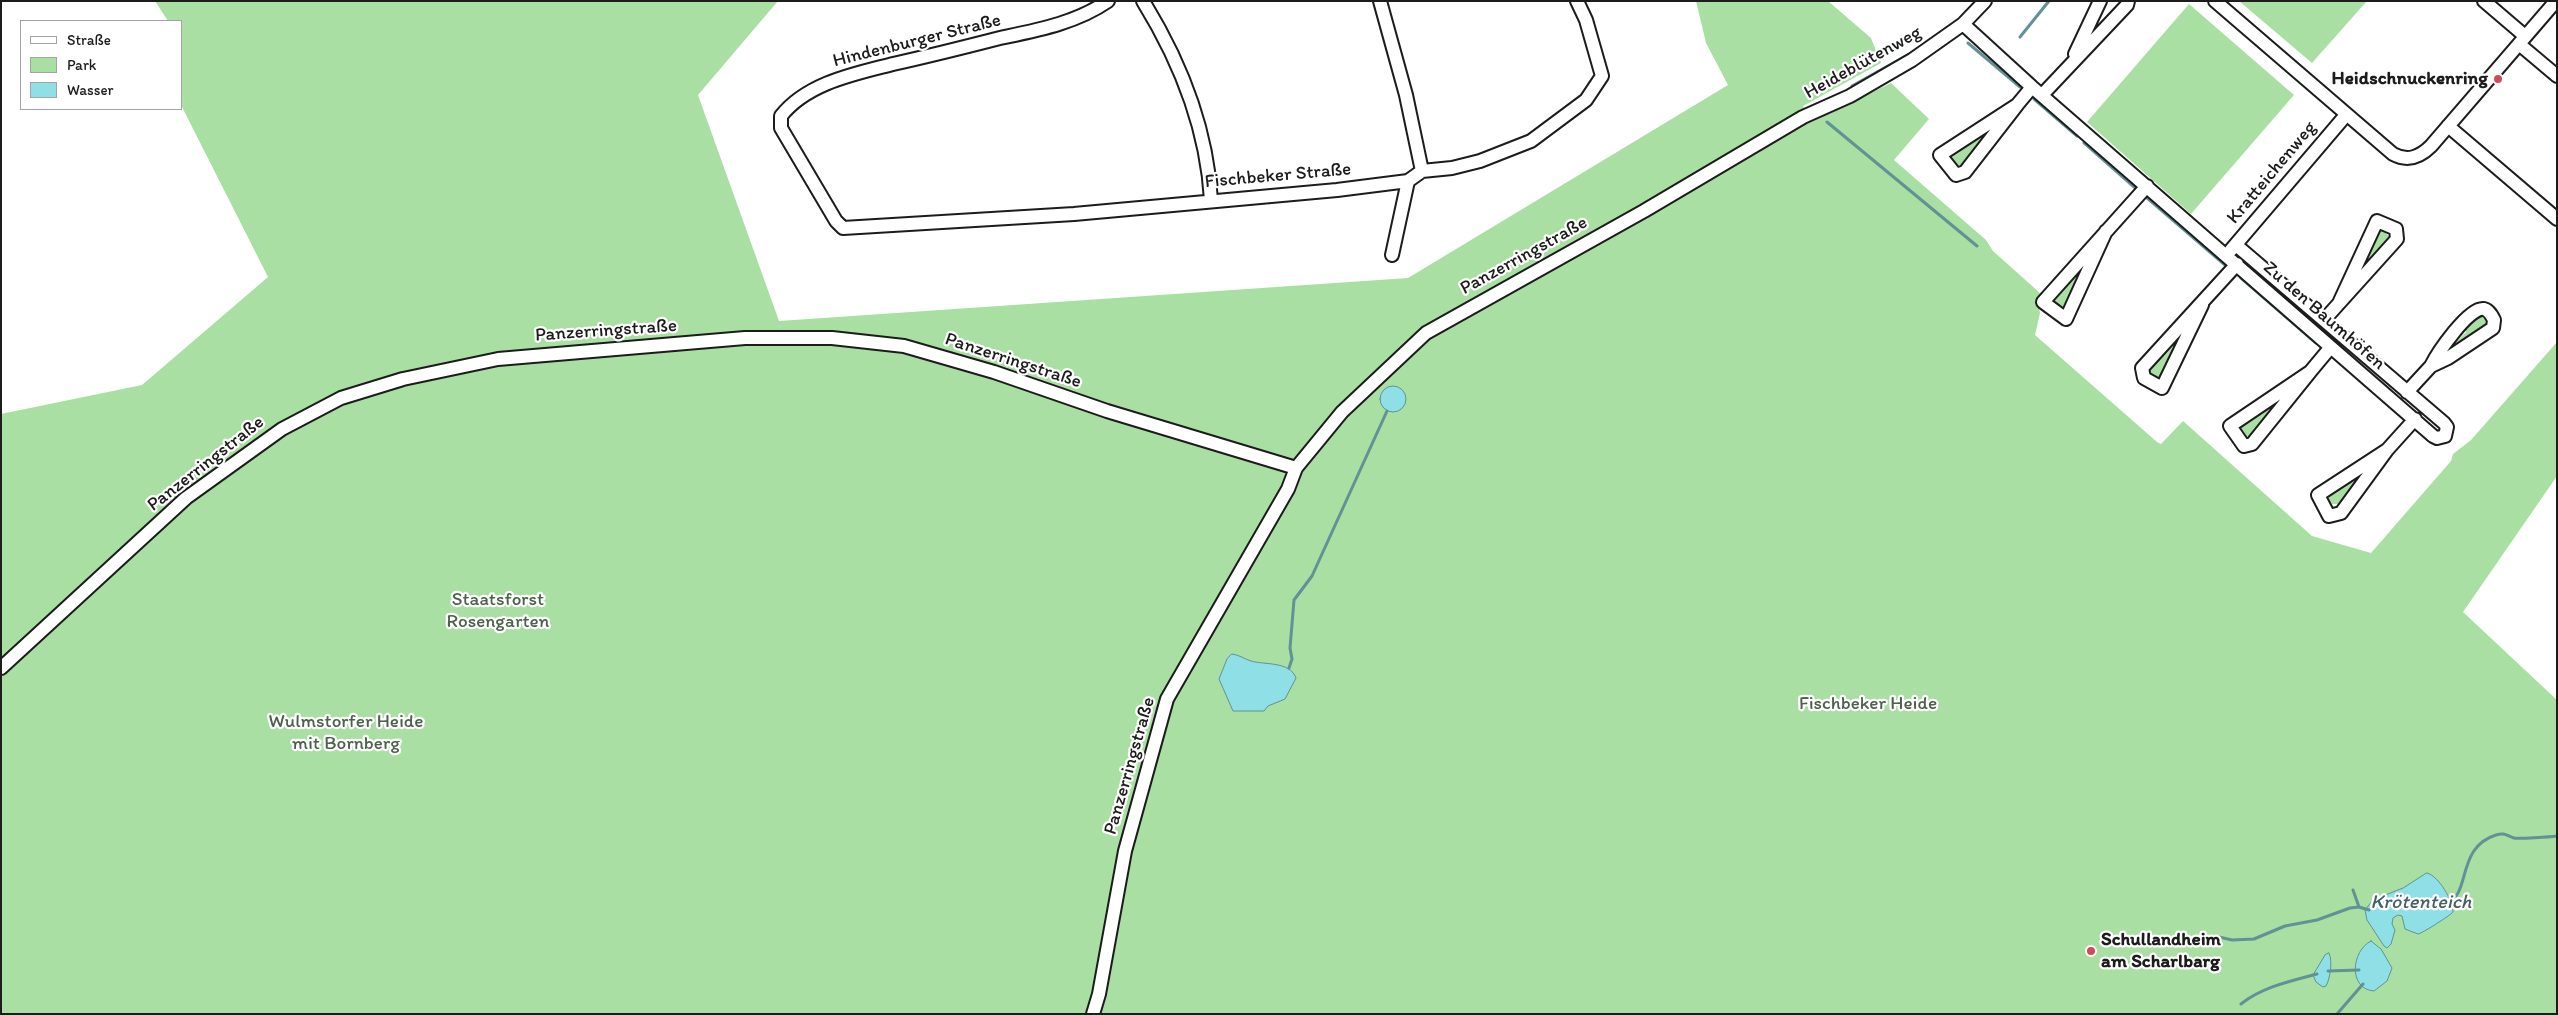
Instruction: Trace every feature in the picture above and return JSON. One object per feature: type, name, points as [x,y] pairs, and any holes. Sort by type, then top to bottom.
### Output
[{"type":"street","name":"Hindenburger Straße","points":[[843,228],[836,221],[782,128],[781,116],[790,105],[820,86],[861,72],[1054,25],[1093,11],[1108,1]]},
{"type":"street","points":[[1143,1],[1170,52],[1189,94],[1203,141],[1211,200]]},
{"type":"street","points":[[1380,1],[1406,95],[1422,171]]},
{"type":"street","name":"Fischbeker Straße","points":[[843,228],[1065,214],[1337,190],[1408,181],[1422,171],[1452,168],[1480,161],[1531,141],[1586,100],[1602,76],[1586,20],[1577,1]]},
{"type":"street","name":"Heideblütenweg","points":[[1803,117],[1850,96],[1906,64],[1963,24],[1985,1]]},
{"type":"street","points":[[2069,66],[2100,1]]},
{"type":"street","points":[[2017,105],[1965,172],[1956,175],[1940,155],[2017,105],[2069,66],[2127,6],[2128,1]]},
{"type":"street","points":[[2215,1],[2393,154],[2407,158],[2424,153],[2556,1]]},
{"type":"street","points":[[2484,1],[2557,76]]},
{"type":"street","name":"Zu den Baumhöfen","points":[[1963,24],[2037,91],[2227,255],[2330,348],[2437,438],[2445,436],[2447,432],[2444,423],[2236,244]]},
{"type":"street","name":"Kratteichenweg","points":[[2227,255],[2346,115]]},
{"type":"street","name":"Panzerringstraße","points":[[1093,1014],[1099,994],[1125,851],[1167,699],[1288,489],[1296,468],[1342,412],[1426,333],[1644,211],[1803,117]]},
{"type":"street","points":[[2448,126],[2557,219]]},
{"type":"street","points":[[1392,255],[1408,181]]},
{"type":"street","points":[[2106,231],[2066,319],[2043,302],[2106,231],[2147,186]]},
{"type":"street","points":[[2324,320],[2397,238],[2396,228],[2377,222],[2340,301]]},
{"type":"street","points":[[2202,305],[2162,388],[2144,378],[2142,368],[2202,305],[2237,264]]},
{"type":"street","points":[[2408,392],[2466,319],[2478,309],[2485,309],[2489,312],[2494,320],[2493,328],[2448,358],[2430,366]]},
{"type":"street","name":"Panzerringstraße","points":[[1,668],[186,498],[282,429],[340,398],[402,379],[498,359],[745,338],[832,338],[904,346],[1296,468]]},
{"type":"street","points":[[2310,372],[2230,426],[2244,446],[2252,444],[2330,348]]},
{"type":"street","points":[[2387,450],[2318,495],[2329,516],[2341,513],[2387,450],[2415,419]]},
{"type":"green space","name":"Staatsforst Rosengarten","points":[[155,1],[778,1],[698,95],[779,321],[1408,278],[1728,85],[1706,43],[1696,1],[1828,1],[1871,38],[1881,63],[1803,106],[1811,122],[1891,83],[1929,119],[1894,160],[1986,240],[1993,251],[2041,294],[2037,299],[2040,313],[2035,335],[2157,442],[2161,444],[2183,421],[2312,536],[2371,553],[2451,461],[2453,454],[2471,440],[2557,342],[2557,476],[2463,612],[2557,700],[2557,1014],[1,1014],[1,414],[142,385],[268,277],[182,107],[182,20],[167,20]],"holes":[[[1384,363],[1389,366],[1346,408],[1319,438],[1296,471],[1288,489],[1167,699],[1126,850],[1120,851],[1163,698],[1284,486],[1298,456],[1339,408]]]},
{"type":"green space","points":[[2239,1],[2367,1],[2312,63]]},
{"type":"green space","points":[[2189,4],[2294,95],[2191,214],[2087,122]]},
{"type":"green space","points":[[1994,124],[1973,151],[1975,153],[1962,166],[1956,165],[1951,155]]},
{"type":"green space","points":[[2382,230],[2389,236],[2390,242],[2380,254],[2376,253],[2358,272],[2360,276],[2355,281],[2352,278],[2376,232]]},
{"type":"green space","points":[[2091,258],[2067,304],[2062,306],[2053,301],[2052,297],[2068,284]]},
{"type":"green space","points":[[2482,314],[2489,324],[2445,356],[2448,350],[2466,332],[2465,327],[2476,315]]},
{"type":"green space","points":[[2188,331],[2160,378],[2150,373],[2149,368],[2160,354],[2164,356]]},
{"type":"green space","points":[[2283,394],[2262,421],[2264,424],[2252,436],[2246,436],[2239,425]]},
{"type":"green space","points":[[2366,470],[2349,489],[2351,492],[2339,504],[2332,504],[2327,496]]},
{"type":"water","points":[[1393,386],[1402,390],[1406,399],[1402,408],[1393,412],[1384,408],[1380,399],[1384,390]]},
{"type":"water","points":[[1232,654],[1251,661],[1283,666],[1293,673],[1296,678],[1285,699],[1268,706],[1264,711],[1233,711],[1219,679],[1227,659]]},
{"type":"water","name":"Krötenteich","points":[[2427,873],[2432,875],[2444,889],[2451,902],[2453,912],[2418,934],[2405,929],[2402,916],[2398,915],[2393,918],[2392,924],[2395,930],[2391,944],[2387,948],[2367,920],[2365,910],[2373,900],[2403,888]]},
{"type":"water","points":[[2371,941],[2381,949],[2392,968],[2387,981],[2374,991],[2366,989],[2360,984],[2356,977],[2355,969],[2359,953]]},
{"type":"water","points":[[2329,953],[2331,961],[2330,975],[2326,986],[2323,987],[2316,982],[2313,975],[2325,955]]},
{"type":"waterway","points":[[2020,37],[2049,1]]},
{"type":"waterway","points":[[1968,43],[2020,87]]},
{"type":"waterway","points":[[1852,86],[1913,52]]},
{"type":"waterway","points":[[2034,99],[2077,136]]},
{"type":"waterway","points":[[1827,122],[1977,246]]},
{"type":"waterway","points":[[2084,143],[2135,188]]},
{"type":"waterway","points":[[2146,197],[2225,265]]},
{"type":"waterway","points":[[2241,278],[2316,343]]},
{"type":"waterway","points":[[1289,668],[1292,659],[1290,648],[1294,600],[1312,576],[1387,411]]},
{"type":"waterway","points":[[2447,903],[2459,891],[2469,860],[2483,841],[2502,834],[2514,838],[2557,836]]},
{"type":"waterway","points":[[2353,890],[2359,907]]},
{"type":"waterway","points":[[2219,937],[2232,940],[2254,939],[2285,926],[2317,920],[2350,908],[2359,907],[2369,910]]},
{"type":"waterway","points":[[2328,971],[2359,970]]},
{"type":"waterway","points":[[2241,1004],[2267,989],[2317,974]]},
{"type":"waterway","points":[[2337,1014],[2363,984]]},
{"type":"place","name":"Heidschnuckenring","points":[[2498,79]]},
{"type":"place","name":"Schullandheim am Scharlbarg","points":[[2091,951]]},
{"type":"park label","name":"Fischbeker Heide","points":[[1868,704]]},
{"type":"park label","name":"Wulmstorfer Heide mit Bornberg","points":[[346,733]]}]
